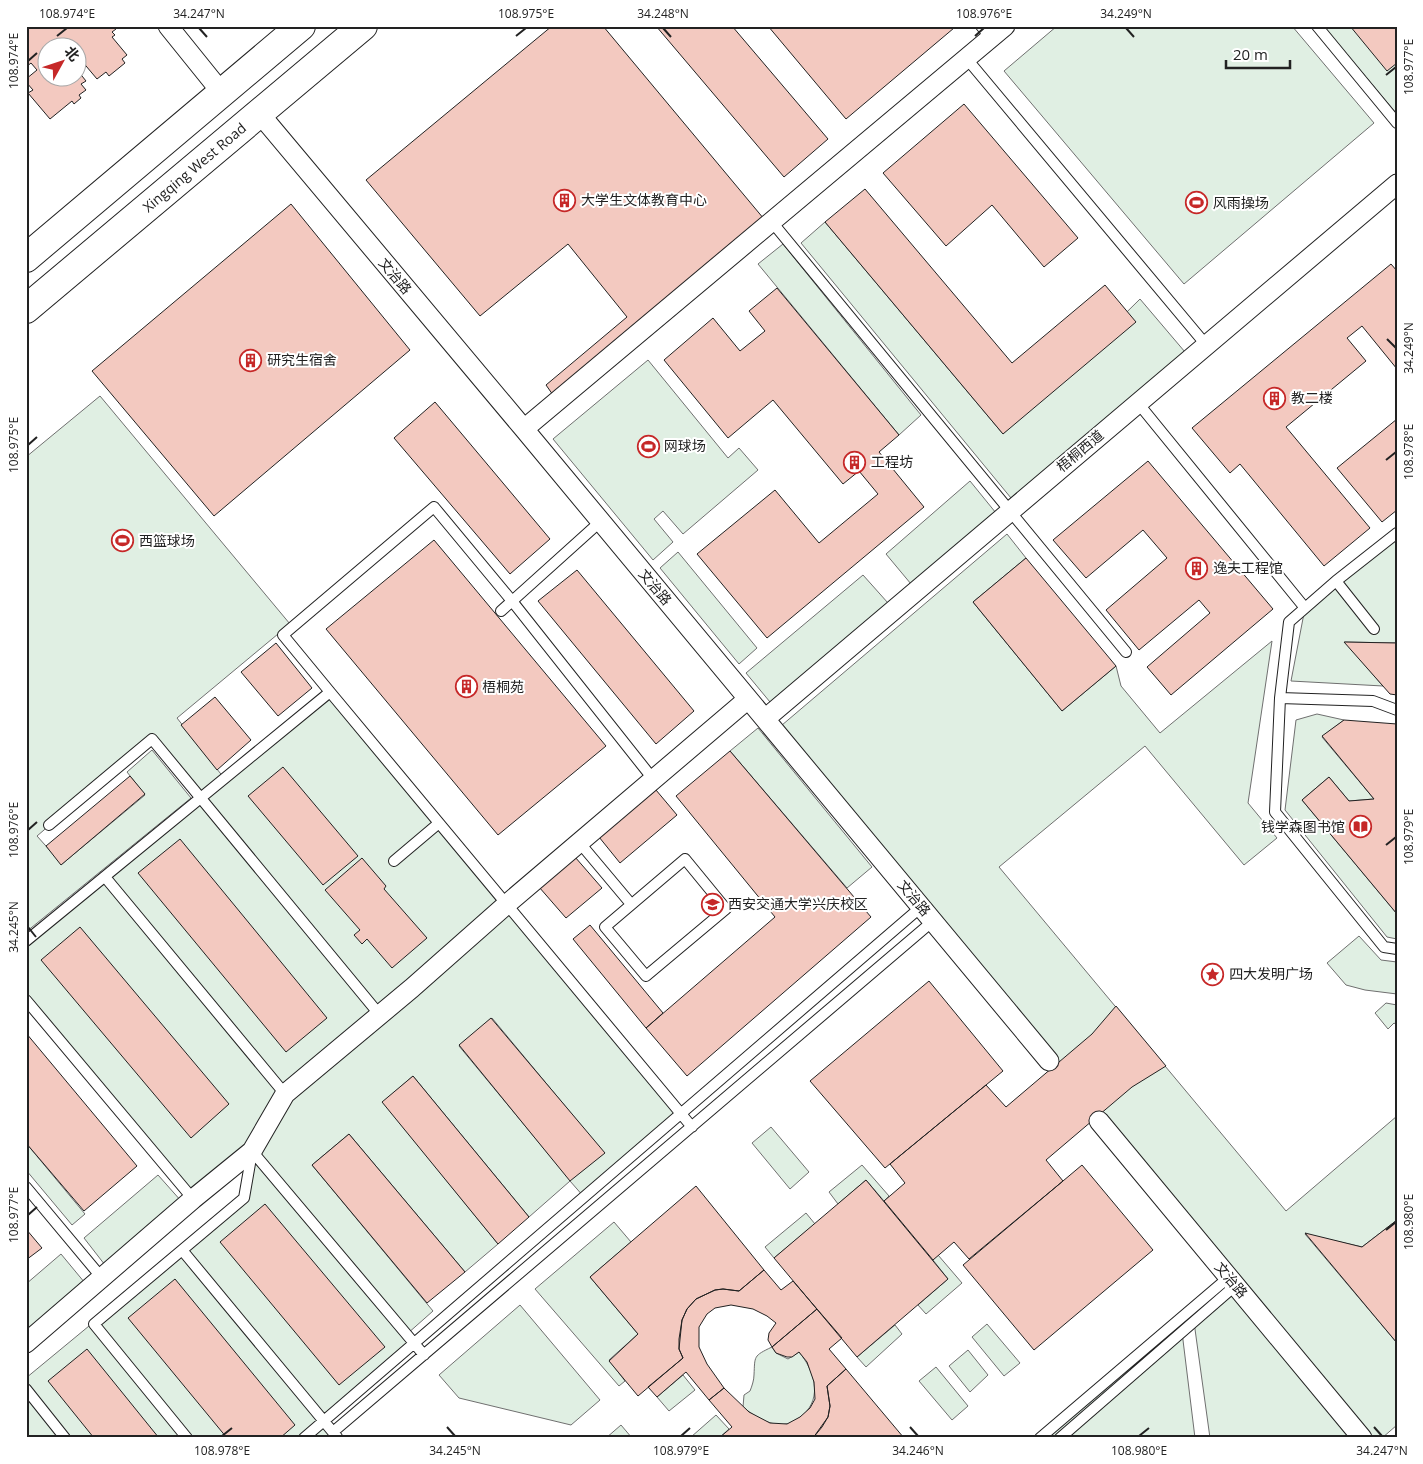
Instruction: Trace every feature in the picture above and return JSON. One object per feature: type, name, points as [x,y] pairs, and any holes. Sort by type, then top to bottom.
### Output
[{"type":"main road","points":[[26,258],[301,26]]},
{"type":"main road","name":"Xingqing West Road","points":[[26,309],[363,26]]},
{"type":"street","points":[[168,26],[222,92]]},
{"type":"street","points":[[524,429],[967,59],[993,30]]},
{"type":"street","name":"文治路","points":[[260,114],[1049,1061]]},
{"type":"street","name":"梧桐西道","points":[[765,719],[1397,184]]},
{"type":"street","points":[[26,1343],[252,1151],[285,1094],[412,988],[579,842],[748,699]]},
{"type":"street","name":"文治路","points":[[1099,1122],[1362,1438]]},
{"type":"lane","points":[[1317,26],[1397,123]]},
{"type":"lane","points":[[967,59],[1206,346]]},
{"type":"lane","points":[[772,222],[1126,652]]},
{"type":"lane","points":[[1138,403],[1305,608]]},
{"type":"lane","points":[[653,779],[512,601],[434,507],[283,635],[692,1127]]},
{"type":"lane","points":[[500,611],[601,521]]},
{"type":"lane","points":[[1397,533],[1336,581],[1289,622],[1280,698],[1275,812],[1384,947],[1397,949]]},
{"type":"lane","points":[[1336,581],[1374,629]]},
{"type":"lane","points":[[26,941],[330,692]]},
{"type":"lane","points":[[1280,698],[1373,701],[1397,710]]},
{"type":"lane","points":[[49,825],[152,739],[379,1014]]},
{"type":"lane","points":[[394,861],[439,823]]},
{"type":"lane","points":[[579,842],[631,904]]},
{"type":"lane","points":[[685,859],[726,909],[646,976],[605,927],[631,904],[685,859]]},
{"type":"lane","points":[[105,877],[285,1094]]},
{"type":"lane","points":[[304,1438],[921,907]]},
{"type":"lane","points":[[182,1250],[336,1435],[424,1355],[933,921]]},
{"type":"lane","points":[[26,1000],[194,1199]]},
{"type":"lane","points":[[252,1151],[424,1355]]},
{"type":"lane","points":[[187,1438],[94,1324],[244,1198],[252,1151]]},
{"type":"lane","points":[[26,1187],[102,1278]]},
{"type":"lane","points":[[1040,1438],[1232,1281]]},
{"type":"lane","points":[[1060,1438],[1232,1281]]},
{"type":"lane","points":[[26,1389],[65,1438]]},
{"type":"green space","name":"风雨操场","points":[[1057,26],[1292,26],[1374,123],[1184,284],[1004,71]]},
{"type":"green space","points":[[1323,26],[1397,26],[1397,114]]},
{"type":"green space","points":[[825,222],[1003,434],[1140,299],[1185,352],[1011,498],[801,243]]},
{"type":"green space","points":[[783,244],[921,415],[899,435],[758,264]]},
{"type":"green space","name":"网球场","points":[[648,360],[728,458],[739,448],[758,470],[683,534],[663,511],[654,519],[673,542],[653,560],[553,439]]},
{"type":"green space","points":[[100,396],[290,624],[177,718],[224,778],[330,692],[680,1114],[584,1197],[570,1181],[529,1217],[413,1076],[383,1102],[498,1244],[465,1272],[349,1134],[312,1165],[433,1311],[407,1334],[414,1343],[324,1421],[338,1438],[26,1438],[26,1378],[244,1198],[252,1152],[193,1199],[26,1000],[26,941],[204,795],[155,735],[37,836],[62,864],[145,795],[127,772],[152,750],[191,798],[26,932],[26,457]],"holes":[[[492,1018],[604,1153],[570,1180],[459,1046]]]},
{"type":"green space","points":[[970,481],[996,513],[911,584],[886,554]]},
{"type":"green space","points":[[1397,532],[1397,643],[1345,642],[1383,686],[1291,681],[1305,608]]},
{"type":"green space","points":[[1007,534],[1026,558],[973,602],[1062,711],[1116,666],[1121,686],[1160,733],[1272,641],[1248,803],[1277,838],[1244,865],[1145,746],[999,867],[1286,1211],[1397,1116],[1397,1220],[1362,1247],[1305,1234],[1397,1343],[1397,1425],[1382,1438],[1210,1438],[1194,1322],[1182,1332],[1195,1438],[1040,1438],[1228,1278],[775,731]]},
{"type":"green space","points":[[678,552],[757,648],[739,664],[660,568]]},
{"type":"green space","points":[[863,575],[888,603],[770,702],[746,673]]},
{"type":"green space","points":[[1317,714],[1344,720],[1322,737],[1374,799],[1349,801],[1329,777],[1302,800],[1397,914],[1397,939],[1387,937],[1285,810],[1296,720]]},
{"type":"green space","points":[[758,728],[872,867],[847,888],[730,751]]},
{"type":"green space","points":[[1359,936],[1381,960],[1397,962],[1397,994],[1365,990],[1346,985],[1327,963]]},
{"type":"green space","points":[[1386,1003],[1397,1005],[1397,1025],[1394,1023],[1388,1029],[1375,1013]]},
{"type":"green space","points":[[771,1127],[809,1172],[790,1189],[752,1143]]},
{"type":"green space","points":[[26,1143],[85,1214],[72,1225],[26,1170]]},
{"type":"green space","points":[[862,1165],[889,1196],[884,1201],[866,1180],[838,1204],[829,1192]]},
{"type":"green space","points":[[158,1175],[182,1202],[105,1265],[84,1238]]},
{"type":"green space","points":[[806,1213],[815,1224],[774,1258],[765,1247]]},
{"type":"green space","points":[[614,1222],[631,1242],[590,1277],[638,1334],[609,1360],[625,1381],[619,1386],[535,1289]]},
{"type":"green space","points":[[61,1254],[85,1283],[26,1333],[26,1284]]},
{"type":"green space","points":[[938,1255],[962,1283],[926,1314],[918,1305],[948,1279],[933,1260]]},
{"type":"green space","points":[[520,1305],[600,1400],[571,1425],[459,1398],[439,1375]]},
{"type":"green space","points":[[987,1324],[1020,1363],[1004,1376],[972,1337]]},
{"type":"green space","points":[[895,1325],[902,1334],[866,1367],[857,1357]]},
{"type":"green space","points":[[772,1347],[776,1353],[788,1359],[799,1352],[809,1367],[814,1384],[813,1400],[809,1408],[800,1418],[788,1424],[774,1424],[757,1417],[743,1407],[744,1395],[750,1391],[753,1383],[756,1357],[761,1352]]},
{"type":"green space","points":[[968,1350],[988,1375],[970,1392],[949,1366]]},
{"type":"green space","points":[[936,1367],[968,1406],[952,1420],[919,1381]]},
{"type":"green space","points":[[683,1375],[695,1390],[669,1411],[657,1397]]},
{"type":"green space","points":[[716,1415],[729,1429],[719,1438],[691,1437]]},
{"type":"green space","points":[[621,1425],[632,1438],[606,1438]]},
{"type":"building","points":[[26,26],[114,26],[116,29],[112,32],[115,35],[112,37],[127,55],[122,59],[125,63],[109,76],[106,72],[97,79],[88,68],[88,38],[38,38],[38,88],[84,88],[86,90],[79,95],[81,98],[74,104],[72,101],[50,119],[28,93],[33,90],[26,82],[26,79],[37,70],[31,63],[26,67]]},
{"type":"building","name":"大学生文体教育中心","points":[[552,26],[603,26],[764,219],[553,395],[546,385],[627,317],[568,244],[480,316],[366,180]]},
{"type":"building","points":[[656,26],[732,26],[828,139],[784,177]]},
{"type":"building","points":[[768,26],[953,26],[954,28],[846,119]]},
{"type":"building","points":[[1350,26],[1397,26],[1397,63],[1387,71]]},
{"type":"building","points":[[964,104],[1078,238],[1044,267],[992,205],[946,246],[883,173]]},
{"type":"building","points":[[865,189],[1012,363],[1105,285],[1136,322],[1003,434],[825,222]]},
{"type":"building","name":"研究生宿舍","points":[[291,204],[410,350],[214,516],[92,371]]},
{"type":"building","name":"教二楼","points":[[1391,264],[1397,271],[1397,369],[1362,326],[1347,338],[1366,361],[1286,427],[1370,528],[1324,566],[1240,464],[1230,473],[1192,428]]},
{"type":"building","name":"工程坊","points":[[777,288],[899,435],[879,452],[924,507],[767,638],[697,554],[775,490],[819,543],[878,494],[859,471],[843,484],[773,400],[728,438],[664,360],[713,318],[740,351],[765,331],[749,311]]},
{"type":"building","points":[[435,402],[550,539],[510,574],[394,438]]},
{"type":"building","points":[[1397,419],[1397,510],[1382,522],[1337,468]]},
{"type":"building","name":"逸夫工程馆","points":[[1148,461],[1273,609],[1171,695],[1147,667],[1210,613],[1199,600],[1139,650],[1106,610],[1167,558],[1143,530],[1086,578],[1053,540]]},
{"type":"building","name":"梧桐苑","points":[[434,540],[606,746],[498,835],[326,629]]},
{"type":"building","points":[[1026,558],[1116,666],[1062,711],[973,602]]},
{"type":"building","points":[[577,570],[694,711],[656,744],[538,601]]},
{"type":"building","points":[[1344,642],[1397,643],[1397,695],[1390,694]]},
{"type":"building","points":[[276,643],[312,688],[278,716],[241,672]]},
{"type":"building","points":[[215,697],[251,740],[217,770],[181,725]]},
{"type":"building","name":"钱学森图书馆","points":[[1344,720],[1397,724],[1397,914],[1302,800],[1329,777],[1349,801],[1374,799],[1322,736]]},
{"type":"building","points":[[730,751],[871,917],[687,1076],[646,1028],[775,917],[676,796]]},
{"type":"building","points":[[283,767],[358,856],[323,885],[248,796]]},
{"type":"building","points":[[130,776],[145,794],[61,865],[46,846]]},
{"type":"building","points":[[656,790],[677,815],[620,863],[599,837]]},
{"type":"building","points":[[180,839],[327,1018],[286,1052],[138,873]]},
{"type":"building","points":[[575,857],[602,888],[566,918],[539,887]]},
{"type":"building","points":[[362,858],[386,886],[384,889],[427,938],[392,968],[367,939],[362,944],[354,935],[360,930],[325,890]]},
{"type":"building","points":[[590,925],[663,1013],[646,1028],[573,939]]},
{"type":"building","points":[[80,927],[229,1104],[191,1138],[41,960]]},
{"type":"building","points":[[929,981],[1003,1071],[885,1168],[810,1081]]},
{"type":"building","points":[[1116,1006],[1166,1066],[1132,1087],[1046,1160],[1063,1181],[969,1259],[954,1242],[933,1260],[884,1201],[905,1183],[890,1164],[986,1085],[1006,1107],[1092,1034]]},
{"type":"building","points":[[491,1018],[605,1153],[570,1181],[459,1045]]},
{"type":"building","points":[[26,1033],[137,1166],[84,1211],[26,1143]]},
{"type":"building","points":[[413,1076],[529,1217],[498,1244],[382,1102]]},
{"type":"building","points":[[349,1134],[465,1272],[427,1303],[312,1165]]},
{"type":"building","points":[[1082,1165],[1153,1250],[1034,1350],[963,1265]]},
{"type":"building","points":[[866,1180],[948,1279],[857,1357],[774,1258]]},
{"type":"building","points":[[696,1186],[764,1270],[739,1291],[715,1290],[696,1299],[687,1309],[682,1320],[679,1349],[683,1358],[638,1396],[609,1361],[638,1334],[590,1277]]},
{"type":"building","points":[[265,1204],[385,1347],[339,1385],[220,1242]]},
{"type":"building","points":[[1397,1220],[1397,1343],[1305,1233],[1362,1247]]},
{"type":"building","points":[[26,1229],[42,1248],[26,1260]]},
{"type":"building","points":[[764,1270],[781,1290],[793,1281],[817,1309],[772,1347],[768,1340],[769,1333],[776,1323],[767,1316],[753,1309],[731,1305],[715,1308],[707,1314],[699,1327],[699,1347],[707,1364],[724,1388],[709,1400],[686,1372],[657,1397],[648,1387],[683,1358],[679,1349],[679,1339],[682,1320],[687,1309],[696,1299],[715,1290],[739,1291]]},
{"type":"building","points":[[175,1279],[295,1425],[280,1438],[227,1438],[128,1318]]},
{"type":"building","points":[[817,1309],[842,1338],[829,1349],[846,1369],[827,1386],[830,1406],[828,1417],[822,1427],[813,1438],[748,1438],[746,1435],[743,1438],[719,1438],[732,1427],[709,1400],[724,1388],[749,1412],[770,1423],[787,1424],[800,1417],[810,1408],[815,1399],[814,1382],[807,1362],[799,1352],[792,1357],[787,1357],[776,1353],[772,1347]]},
{"type":"building","points":[[87,1349],[159,1438],[94,1438],[48,1381]]},
{"type":"building","points":[[846,1369],[904,1438],[813,1438],[828,1417],[830,1406],[827,1386]]},
{"type":"place","name":"大学生文体教育中心","points":[[565,200]]},
{"type":"place","name":"风雨操场","points":[[1197,203]]},
{"type":"place","name":"研究生宿舍","points":[[251,360]]},
{"type":"place","name":"教二楼","points":[[1275,398]]},
{"type":"place","name":"网球场","points":[[648,446]]},
{"type":"place","name":"工程坊","points":[[855,462]]},
{"type":"place","name":"西篮球场","points":[[123,541]]},
{"type":"place","name":"逸夫工程馆","points":[[1197,568]]},
{"type":"place","name":"梧桐苑","points":[[466,687]]},
{"type":"place","name":"钱学森图书馆","points":[[1361,827]]},
{"type":"place","name":"西安交通大学兴庆校区","points":[[712,904]]},
{"type":"place","name":"四大发明广场","points":[[1213,974]]}]
